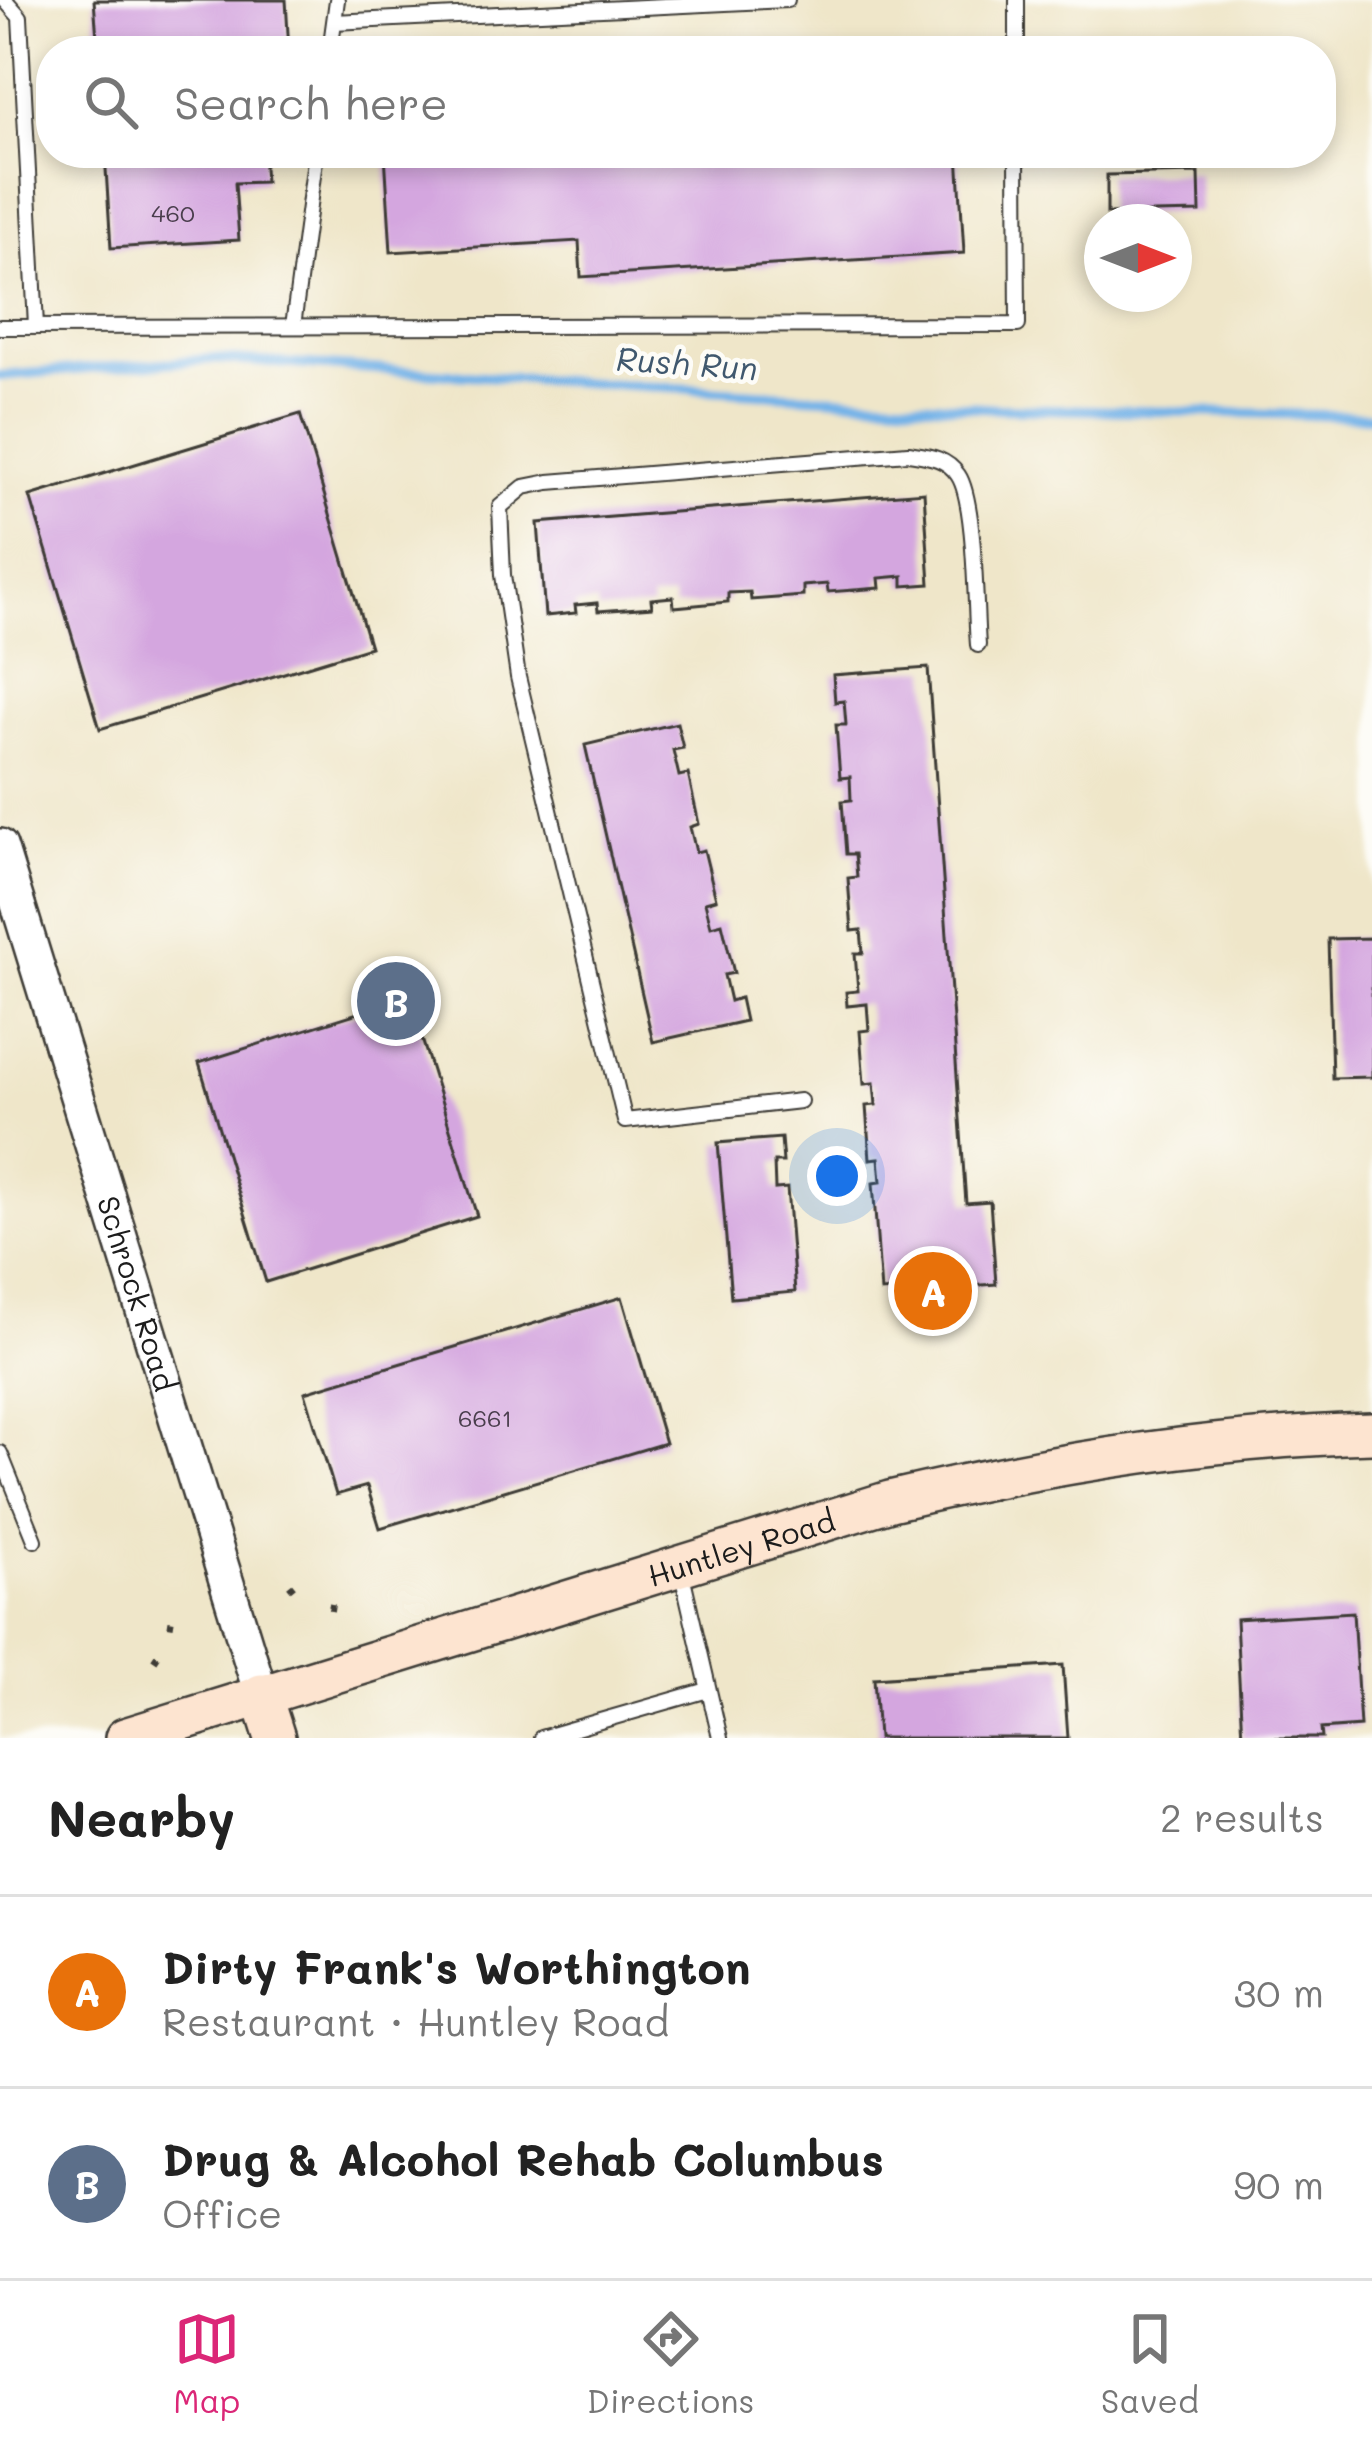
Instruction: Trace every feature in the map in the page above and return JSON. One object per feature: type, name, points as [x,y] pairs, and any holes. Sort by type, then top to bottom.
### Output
[{"type":"main road","name":"Huntley Road","points":[[125,1738],[890,1501],[991,1477],[1188,1450],[1372,1433]]},
{"type":"main road","name":"Schrock Road","points":[[261,1694],[275,1738]]},
{"type":"street","name":"Schrock Road","points":[[0,846],[261,1694]]},
{"type":"lane","points":[[5,0],[20,16],[36,326]]},
{"type":"lane","points":[[332,36],[337,0]]},
{"type":"lane","points":[[334,22],[787,0]]},
{"type":"lane","points":[[1017,0],[1017,36]]},
{"type":"lane","points":[[292,326],[314,168]]},
{"type":"lane","points":[[0,327],[1018,325],[1017,168]]},
{"type":"lane","points":[[800,1101],[625,1121],[518,677],[503,575],[500,507],[524,487],[549,482],[908,453],[938,458],[958,474],[967,498],[978,645]]},
{"type":"lane","points":[[0,1453],[35,1540]]},
{"type":"lane","points":[[680,1565],[720,1738]]},
{"type":"lane","points":[[541,1738],[708,1690]]},
{"type":"building","points":[[94,0],[286,0],[288,36],[97,36]]},
{"type":"building","points":[[106,168],[264,168],[265,182],[235,183],[239,240],[111,248]]},
{"type":"building","points":[[386,168],[959,168],[964,253],[581,277],[579,241],[391,252]]},
{"type":"building","points":[[1199,173],[1200,212],[1192,212],[1192,204],[1107,204],[1107,175]]},
{"type":"building","points":[[300,414],[370,647],[100,729],[30,496]]},
{"type":"building","points":[[924,492],[930,584],[903,586],[903,576],[879,578],[880,588],[828,592],[827,584],[803,586],[803,596],[751,600],[750,592],[728,593],[728,602],[674,607],[673,597],[651,599],[652,607],[598,611],[597,603],[575,605],[576,613],[545,616],[538,523]]},
{"type":"building","points":[[928,668],[966,1203],[990,1201],[996,1284],[881,1292],[873,1183],[881,1182],[879,1158],[870,1159],[866,1106],[876,1105],[874,1083],[864,1084],[860,1031],[869,1030],[867,1004],[847,1006],[846,992],[858,991],[855,953],[863,953],[861,930],[852,931],[848,878],[857,877],[855,854],[846,854],[842,801],[851,800],[850,777],[840,778],[836,725],[846,725],[844,701],[835,702],[833,675]]},
{"type":"building","points":[[677,723],[683,748],[673,750],[679,776],[688,774],[699,824],[690,827],[696,852],[704,850],[716,899],[705,902],[711,926],[722,923],[734,973],[724,975],[730,1001],[740,998],[745,1021],[653,1042],[585,745]]},
{"type":"building","points":[[1372,938],[1372,1077],[1332,1078],[1328,939]]},
{"type":"building","points":[[409,997],[477,1216],[266,1282],[199,1063]]},
{"type":"building","points":[[781,1138],[783,1162],[774,1162],[775,1189],[787,1188],[795,1292],[731,1298],[718,1143]]},
{"type":"building","points":[[622,1297],[665,1443],[380,1528],[367,1486],[336,1495],[305,1392]]},
{"type":"building","points":[[1353,1612],[1360,1726],[1321,1729],[1322,1738],[1242,1738],[1236,1619]]},
{"type":"building","points":[[1063,1665],[1068,1738],[878,1738],[874,1678]]},
{"type":"waterway","name":"Rush Run","points":[[0,376],[213,359],[996,408],[1372,416]]},
{"type":"place","name":"Drug & Alcohol Rehab Columbus","points":[[396,1001]]},
{"type":"place","name":"Dirty Frank's Worthington","points":[[933,1291]]}]
